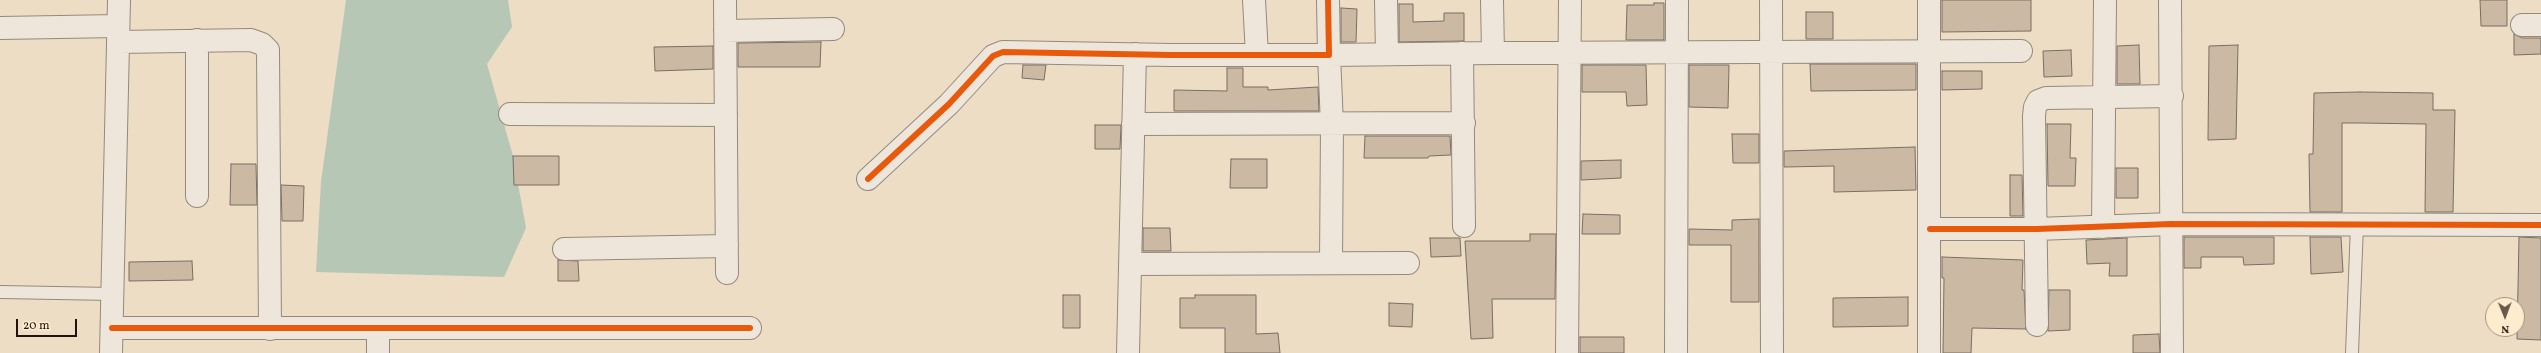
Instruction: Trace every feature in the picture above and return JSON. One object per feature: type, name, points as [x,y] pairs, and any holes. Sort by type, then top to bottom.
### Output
[{"type":"street","points":[[111,353],[119,0]]},
{"type":"street","points":[[725,0],[727,273]]},
{"type":"street","points":[[1254,0],[1257,56]]},
{"type":"street","points":[[1328,0],[1332,125],[1331,263]]},
{"type":"street","points":[[1386,0],[1387,54]]},
{"type":"street","points":[[1492,0],[1493,53]]},
{"type":"street","points":[[1567,353],[1570,0]]},
{"type":"street","points":[[1676,353],[1677,0]]},
{"type":"street","points":[[1771,0],[1772,353]]},
{"type":"street","points":[[1928,0],[1930,229],[1929,353]]},
{"type":"street","points":[[2103,227],[2105,0]]},
{"type":"street","points":[[2170,0],[2172,96],[2172,353]]},
{"type":"street","points":[[0,28],[197,40],[251,40],[262,44],[268,50],[270,329]]},
{"type":"street","points":[[725,30],[833,29]]},
{"type":"street","points":[[197,40],[197,196]]},
{"type":"street","points":[[868,179],[949,104],[993,56],[1003,52],[1257,56],[1462,53],[1570,54],[2021,50]]},
{"type":"street","points":[[1462,53],[1464,226]]},
{"type":"street","points":[[1128,353],[1135,54]]},
{"type":"street","points":[[2037,325],[2035,107],[2038,101],[2046,98],[2172,96]]},
{"type":"street","points":[[510,114],[726,116]]},
{"type":"street","points":[[1133,124],[1332,125],[1464,123]]},
{"type":"street","points":[[1930,229],[2037,229],[2171,224],[2541,225]]},
{"type":"street","points":[[564,249],[727,246]]},
{"type":"street","points":[[1130,264],[1408,263]]},
{"type":"street","points":[[112,328],[750,328]]},
{"type":"street","points":[[378,328],[378,353]]},
{"type":"lane","points":[[2352,353],[2357,225]]},
{"type":"lane","points":[[0,292],[112,294]]},
{"type":"shaded area","points":[[346,0],[508,0],[512,27],[487,64],[513,156],[526,228],[504,277],[316,272],[321,182]]},
{"type":"building","points":[[1942,0],[2031,0],[2031,31],[1942,32]]},
{"type":"building","points":[[2480,0],[2507,0],[2507,26],[2481,26]]},
{"type":"building","points":[[1654,3],[1664,3],[1664,40],[1626,40],[1627,5],[1654,5]]},
{"type":"building","points":[[1399,4],[1413,4],[1413,22],[1444,21],[1444,13],[1464,13],[1464,41],[1399,42]]},
{"type":"building","points":[[1341,8],[1357,9],[1356,42],[1341,42]]},
{"type":"building","points":[[1806,12],[1833,12],[1833,39],[1806,39]]},
{"type":"building","points":[[2514,34],[2522,38],[2541,38],[2541,54],[2514,55]]},
{"type":"building","points":[[821,42],[820,67],[738,67],[738,43]]},
{"type":"building","points":[[2139,45],[2140,84],[2117,84],[2117,46]]},
{"type":"building","points":[[2238,45],[2236,139],[2208,140],[2209,46]]},
{"type":"building","points":[[713,46],[713,69],[655,71],[654,47]]},
{"type":"building","points":[[2071,50],[2072,76],[2044,77],[2043,51]]},
{"type":"building","points":[[1810,64],[1916,64],[1916,90],[1811,91]]},
{"type":"building","points":[[1023,65],[1046,65],[1044,80],[1022,78]]},
{"type":"building","points":[[1582,65],[1646,65],[1647,105],[1627,106],[1626,92],[1582,92]]},
{"type":"building","points":[[1689,65],[1729,65],[1728,108],[1689,107]]},
{"type":"building","points":[[1227,68],[1243,68],[1243,87],[1268,87],[1268,90],[1318,87],[1319,111],[1174,111],[1174,90],[1227,91]]},
{"type":"building","points":[[1942,71],[1982,71],[1982,89],[1942,90]]},
{"type":"building","points":[[2314,93],[2433,93],[2433,110],[2455,110],[2453,212],[2425,212],[2426,124],[2342,123],[2342,212],[2310,212],[2309,154],[2313,154]]},
{"type":"building","points":[[2047,124],[2071,124],[2070,158],[2076,158],[2075,186],[2048,186]]},
{"type":"building","points":[[1095,125],[1121,125],[1120,149],[1095,149]]},
{"type":"building","points":[[1732,134],[1759,134],[1759,163],[1733,163]]},
{"type":"building","points":[[1365,136],[1450,136],[1451,155],[1429,156],[1428,158],[1364,158]]},
{"type":"building","points":[[1915,147],[1916,190],[1834,192],[1834,166],[1784,167],[1784,151]]},
{"type":"building","points":[[513,156],[559,156],[559,185],[514,185]]},
{"type":"building","points":[[1231,159],[1267,159],[1267,188],[1230,188]]},
{"type":"building","points":[[1621,160],[1621,178],[1581,180],[1581,161]]},
{"type":"building","points":[[231,164],[256,164],[257,205],[230,205]]},
{"type":"building","points":[[2116,168],[2138,168],[2138,198],[2116,198]]},
{"type":"building","points":[[2010,175],[2022,175],[2023,216],[2010,216]]},
{"type":"building","points":[[281,185],[304,186],[303,221],[282,221]]},
{"type":"building","points":[[1583,214],[1620,215],[1620,234],[1582,234]]},
{"type":"building","points":[[1759,219],[1759,302],[1731,302],[1731,245],[1689,245],[1689,229],[1732,230],[1732,220]]},
{"type":"building","points":[[1143,228],[1170,228],[1171,251],[1143,251]]},
{"type":"building","points":[[1530,234],[1556,234],[1555,299],[1492,299],[1493,338],[1471,339],[1465,241],[1530,241]]},
{"type":"building","points":[[2184,237],[2274,237],[2274,264],[2244,265],[2243,257],[2201,257],[2201,268],[2184,268]]},
{"type":"building","points":[[2310,237],[2341,237],[2343,272],[2311,274]]},
{"type":"building","points":[[2519,237],[2541,238],[2541,340],[2517,339],[2517,337],[2525,337],[2525,297],[2518,297]]},
{"type":"building","points":[[1430,238],[1460,238],[1461,256],[1431,257]]},
{"type":"building","points":[[2127,238],[2127,276],[2109,276],[2110,263],[2087,264],[2086,240]]},
{"type":"building","points":[[1942,257],[2023,260],[2022,290],[2024,290],[2026,329],[1972,328],[1971,353],[1943,353],[1944,278],[1942,278]]},
{"type":"building","points":[[558,260],[578,261],[579,281],[558,281]]},
{"type":"building","points":[[192,261],[193,280],[129,281],[129,262]]},
{"type":"building","points":[[2049,290],[2070,290],[2070,330],[2048,331]]},
{"type":"building","points":[[1063,295],[1080,295],[1080,328],[1063,328]]},
{"type":"building","points":[[1195,295],[1256,295],[1256,334],[1278,333],[1280,353],[1225,353],[1225,328],[1180,328],[1180,298],[1195,298]]},
{"type":"building","points":[[1908,297],[1908,326],[1833,327],[1833,298]]},
{"type":"building","points":[[1389,303],[1413,304],[1412,327],[1389,326]]},
{"type":"building","points":[[2159,334],[2160,353],[2133,353],[2133,335]]},
{"type":"building","points":[[1580,337],[1624,337],[1624,353],[1580,353]]},
{"type":"cycle path","points":[[868,179],[949,104],[993,56],[1003,52],[1171,55],[1329,55],[1328,0]]},
{"type":"cycle path","points":[[1930,229],[2037,229],[2171,224],[2541,225]]},
{"type":"cycle path","points":[[112,328],[750,328]]}]
